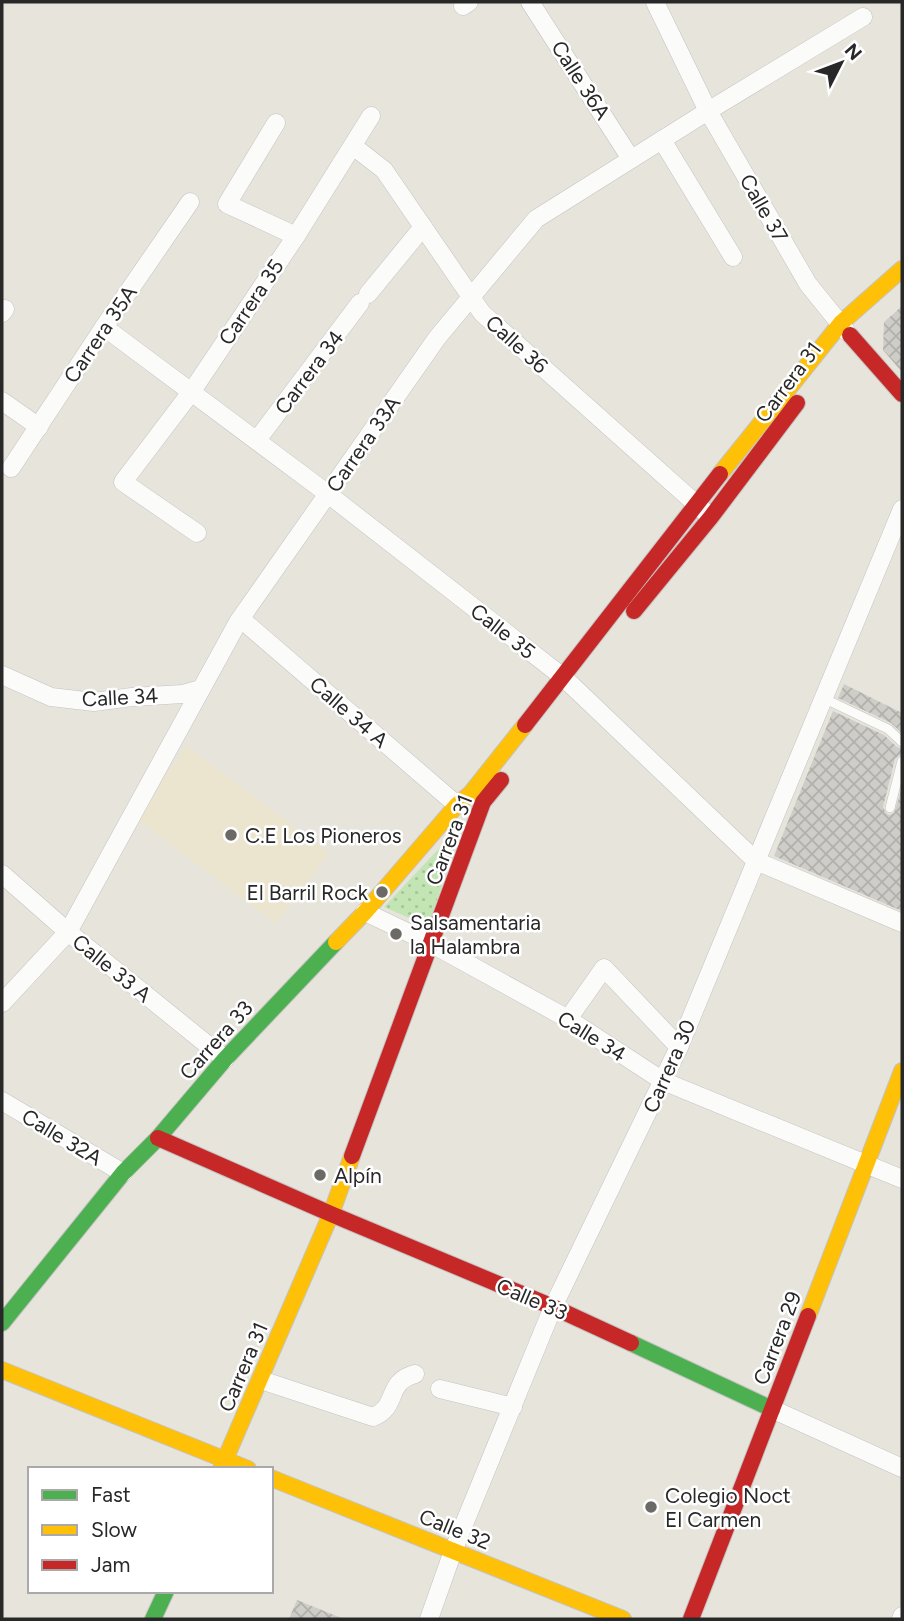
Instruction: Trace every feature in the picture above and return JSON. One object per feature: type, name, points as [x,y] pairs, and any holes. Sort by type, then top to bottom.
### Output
[{"type":"main road","name":"Carrera 31","points":[[223,1464],[331,1214],[484,802],[696,504],[845,329],[902,269]]},
{"type":"main road","name":"Carrera 31","points":[[464,799],[620,628],[711,517],[813,383],[845,329],[871,317]]},
{"type":"main road","name":"Calle 37","points":[[845,329],[902,394]]},
{"type":"main road","name":"Carrera 33","points":[[2,1323],[123,1173],[158,1138],[225,1059],[365,912],[464,799]]},
{"type":"main road","name":"Carrera 29","points":[[691,1619],[902,1071]]},
{"type":"main road","name":"Calle 33","points":[[158,1138],[553,1307],[772,1409]]},
{"type":"main road","points":[[2,1370],[223,1464]]},
{"type":"main road","name":"Calle 32","points":[[273,1479],[623,1619]]},
{"type":"main road","points":[[153,1619],[165,1593]]},
{"type":"street","name":"Calle 36A","points":[[530,2],[631,159]]},
{"type":"street","name":"Calle 37","points":[[655,2],[708,111],[808,284],[845,329]]},
{"type":"street","name":"Carrera 33A","points":[[2,1003],[68,932],[241,619],[437,338],[536,219],[863,17]]},
{"type":"street","name":"Carrera 35","points":[[197,533],[123,482],[192,391],[296,236],[371,116]]},
{"type":"street","points":[[276,123],[227,204],[296,236]]},
{"type":"street","points":[[662,140],[733,257]]},
{"type":"street","name":"Calle 36","points":[[353,146],[384,170],[482,313],[711,517]]},
{"type":"street","name":"Carrera 35A","points":[[11,468],[190,202]]},
{"type":"street","name":"Carrera 34","points":[[257,440],[364,298],[423,227]]},
{"type":"street","name":"Calle 35","points":[[104,327],[328,494],[568,682],[755,861],[902,923]]},
{"type":"street","points":[[2,401],[39,426]]},
{"type":"street","name":"Carrera 30","points":[[429,1619],[453,1551],[553,1307],[679,1047],[902,509]]},
{"type":"street","name":"Calle 34 A","points":[[241,619],[464,799]]},
{"type":"street","name":"Calle 34","points":[[2,675],[51,697],[94,702],[183,694],[201,689]]},
{"type":"street","name":"Calle 33 A","points":[[2,874],[68,932],[225,1059]]},
{"type":"street","name":"Calle 34","points":[[365,912],[432,944],[568,1020],[663,1081],[902,1179]]},
{"type":"street","points":[[568,1020],[604,968],[679,1047]]},
{"type":"street","name":"Calle 32A","points":[[2,1101],[123,1173]]},
{"type":"street","points":[[261,1380],[373,1417],[387,1408],[399,1382],[415,1374]]},
{"type":"street","points":[[440,1389],[513,1407]]},
{"type":"street","name":"Calle 33","points":[[772,1409],[902,1468]]},
{"type":"lane","points":[[823,698],[888,729],[902,742]]},
{"type":"lane","points":[[890,808],[902,761]]},
{"type":"shaded area","name":"C.E Los Pioneros","points":[[187,746],[329,853],[276,924],[134,817]]},
{"type":"green space","points":[[463,823],[428,926],[384,907]]},
{"type":"building","points":[[902,306],[902,372],[883,350],[884,322]]},
{"type":"building","points":[[844,684],[902,713],[902,733],[891,723],[838,698]]},
{"type":"building","points":[[833,711],[884,735],[902,749],[902,754],[895,759],[883,807],[889,815],[894,813],[902,788],[902,911],[774,856]]},
{"type":"building","points":[[297,1600],[344,1619],[289,1619]]},
{"type":"traffic: fast","points":[[2,1323],[123,1173],[158,1138],[225,1059],[336,942]]},
{"type":"traffic: fast","points":[[631,1343],[772,1409]]},
{"type":"traffic: fast","points":[[153,1619],[165,1593]]},
{"type":"traffic: slow","points":[[720,474],[841,323],[902,269]]},
{"type":"traffic: slow","points":[[336,942],[457,805],[471,793],[525,725]]},
{"type":"traffic: slow","points":[[808,1316],[902,1071]]},
{"type":"traffic: slow","points":[[222,1467],[331,1214],[352,1156]]},
{"type":"traffic: slow","points":[[2,1370],[243,1467]]},
{"type":"traffic: slow","points":[[273,1479],[623,1619]]},
{"type":"traffic: jam","points":[[850,335],[902,394]]},
{"type":"traffic: jam","points":[[634,611],[711,517],[797,403]]},
{"type":"traffic: jam","points":[[525,725],[720,474]]},
{"type":"traffic: jam","points":[[352,1156],[483,802],[501,780]]},
{"type":"traffic: jam","points":[[158,1138],[631,1343]]},
{"type":"traffic: jam","points":[[691,1619],[808,1316]]},
{"type":"place","name":"C.E Los Pioneros","points":[[231,835]]},
{"type":"place","name":"El Barril Rock","points":[[382,892]]},
{"type":"place","name":"Salsamentaria la Halambra","points":[[396,934]]},
{"type":"place","name":"Alpín","points":[[320,1175]]},
{"type":"place","name":"Colegio Noct El Carmen","points":[[651,1507]]}]
